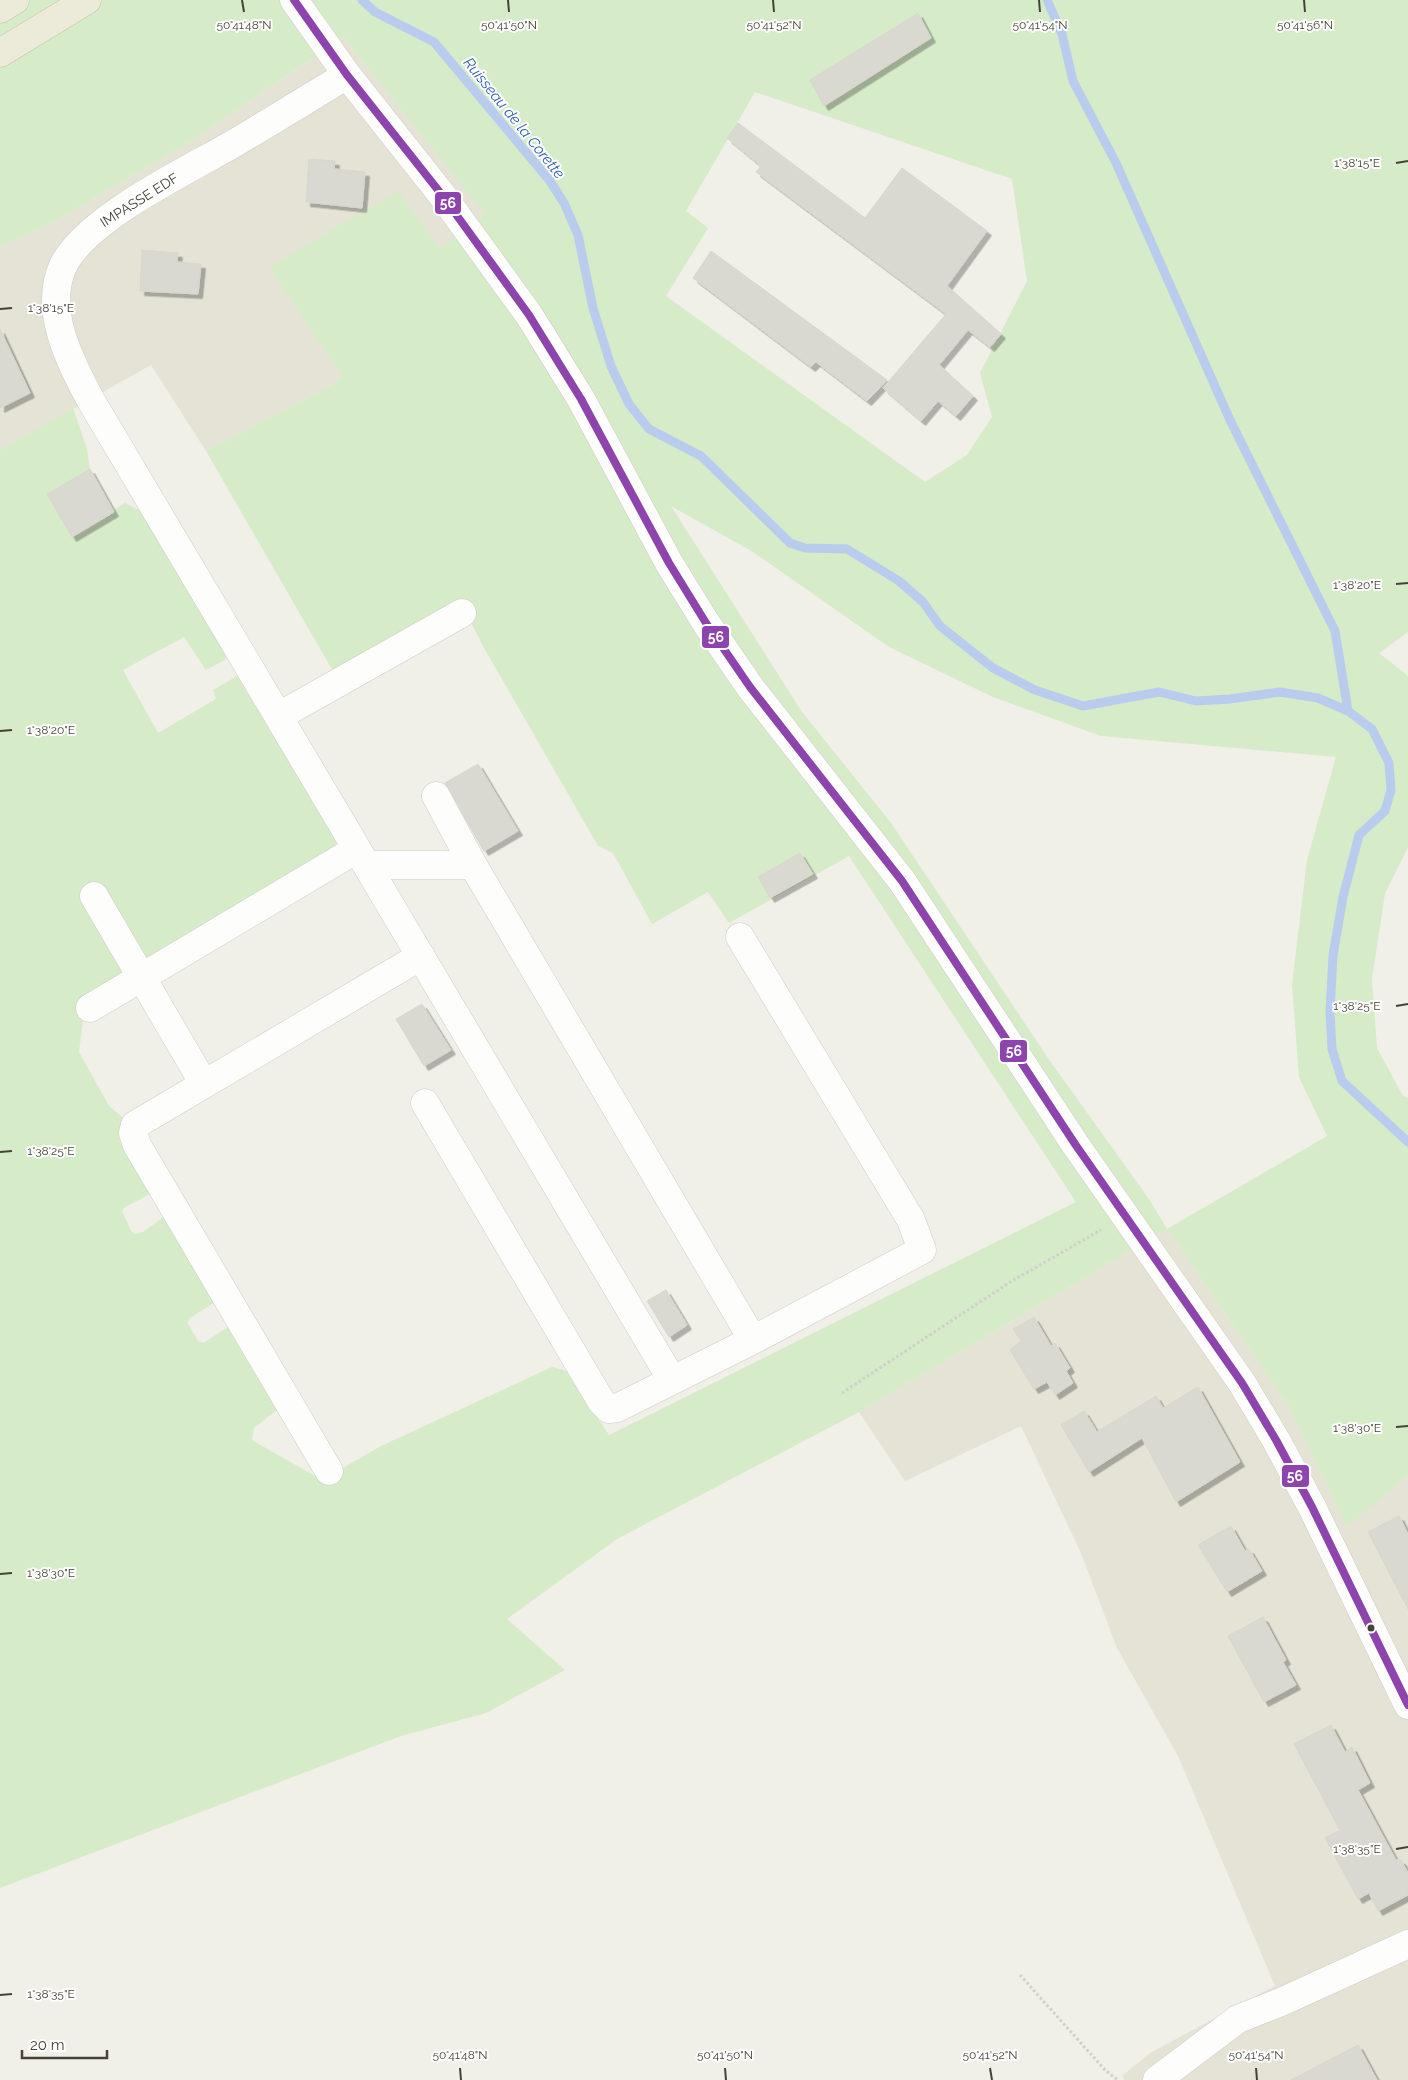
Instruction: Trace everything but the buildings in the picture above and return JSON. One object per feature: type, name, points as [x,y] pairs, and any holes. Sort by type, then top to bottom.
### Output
[{"type":"highway","points":[[0,9],[15,0]]},
{"type":"highway","points":[[0,52],[87,0]]},
{"type":"street","points":[[294,0],[347,75],[442,195],[524,307],[577,392],[669,562],[706,623],[750,687],[902,881],[1124,1215],[1242,1383],[1276,1440],[1312,1507],[1408,1705]]},
{"type":"street","name":"IMPASSE EDF","points":[[347,75],[134,201],[87,234],[63,266],[57,294],[58,324],[67,354],[90,399],[672,1380]]},
{"type":"street","points":[[279,716],[462,613]]},
{"type":"street","points":[[436,796],[473,865],[754,1340]]},
{"type":"street","points":[[90,1008],[142,976],[362,857],[473,865]]},
{"type":"street","points":[[94,896],[204,1084]]},
{"type":"street","points":[[425,1103],[601,1401],[609,1409],[617,1408],[754,1340],[922,1250],[912,1220],[740,937]]},
{"type":"street","points":[[329,1471],[137,1145],[132,1133],[135,1125],[421,956]]},
{"type":"street","points":[[1157,2080],[1238,2019],[1281,2002],[1408,1944]]},
{"type":"path","points":[[842,1393],[1012,1281],[1083,1241],[1124,1215]]},
{"type":"path","points":[[1020,1975],[1105,2070],[1118,2080]]},
{"type":"shaded area","points":[[343,37],[486,214],[440,249],[270,267],[342,376],[330,386],[206,451],[151,365],[0,450],[0,247],[54,222],[196,138]]},
{"type":"shaded area","points":[[1167,1229],[1288,1405],[1347,1525],[1408,1476],[1408,2080],[1125,2080],[1122,2076],[1150,2053],[1275,1986],[1178,1756],[1117,1648],[1081,1553],[1021,1426],[905,1481],[859,1412]]},
{"type":"green space","points":[[0,0],[1408,0],[1408,632],[1379,653],[1408,676],[1408,847],[1385,893],[1372,979],[1377,1048],[1403,1096],[1408,1098],[1408,1476],[1347,1526],[1288,1405],[1167,1229],[859,1412],[617,1539],[507,1619],[565,1670],[486,1713],[401,1736],[0,1888],[0,450],[73,408],[87,449],[90,469],[47,494],[72,536],[125,503],[139,510],[228,650],[225,660],[206,670],[184,637],[123,670],[158,733],[216,699],[213,690],[237,676],[334,836],[336,843],[333,852],[85,1004],[79,1052],[109,1106],[127,1121],[156,1191],[125,1207],[122,1211],[131,1231],[135,1234],[143,1232],[169,1213],[220,1299],[190,1318],[187,1322],[198,1341],[203,1343],[230,1326],[278,1409],[254,1428],[252,1440],[322,1480],[381,1446],[552,1367],[566,1371],[609,1435],[1076,1202],[849,856],[729,923],[708,892],[652,924],[613,853],[598,846],[483,646],[462,605],[337,678],[206,451],[330,386],[342,376],[269,267],[398,191],[440,249],[485,214],[343,37],[196,138],[54,222],[0,247]],"holes":[[[755,92],[1012,179],[1027,281],[980,373],[992,417],[967,455],[925,482],[666,296],[708,228],[686,211]],[[671,506],[753,552],[889,647],[993,697],[1101,736],[1336,757],[1307,860],[1292,984],[1299,1077],[1327,1136],[1167,1229],[1149,1199],[1050,1061],[891,823],[802,712]]]},
{"type":"waterway","name":"Ruisseau de la Corette","points":[[362,0],[375,12],[434,42],[550,181],[564,203],[578,235],[593,308],[611,366],[629,404],[649,429],[701,456],[790,543],[805,548],[847,549],[899,581],[923,602],[940,626],[993,668],[1035,690],[1083,706],[1159,692],[1196,701],[1230,699],[1280,692],[1318,698],[1348,711],[1372,729],[1389,763],[1391,790],[1385,811],[1359,835],[1343,897],[1333,955],[1330,1012],[1332,1049],[1342,1081],[1408,1142]]},
{"type":"waterway","points":[[1047,0],[1062,34],[1073,81],[1116,163],[1230,420],[1335,631],[1348,711]]},
{"type":"transit line","name":"56","points":[[294,0],[347,75],[442,195],[529,315],[581,399],[669,563],[706,623],[750,687],[902,881],[1075,1144],[1242,1383],[1276,1440],[1312,1507],[1408,1705]]}]
